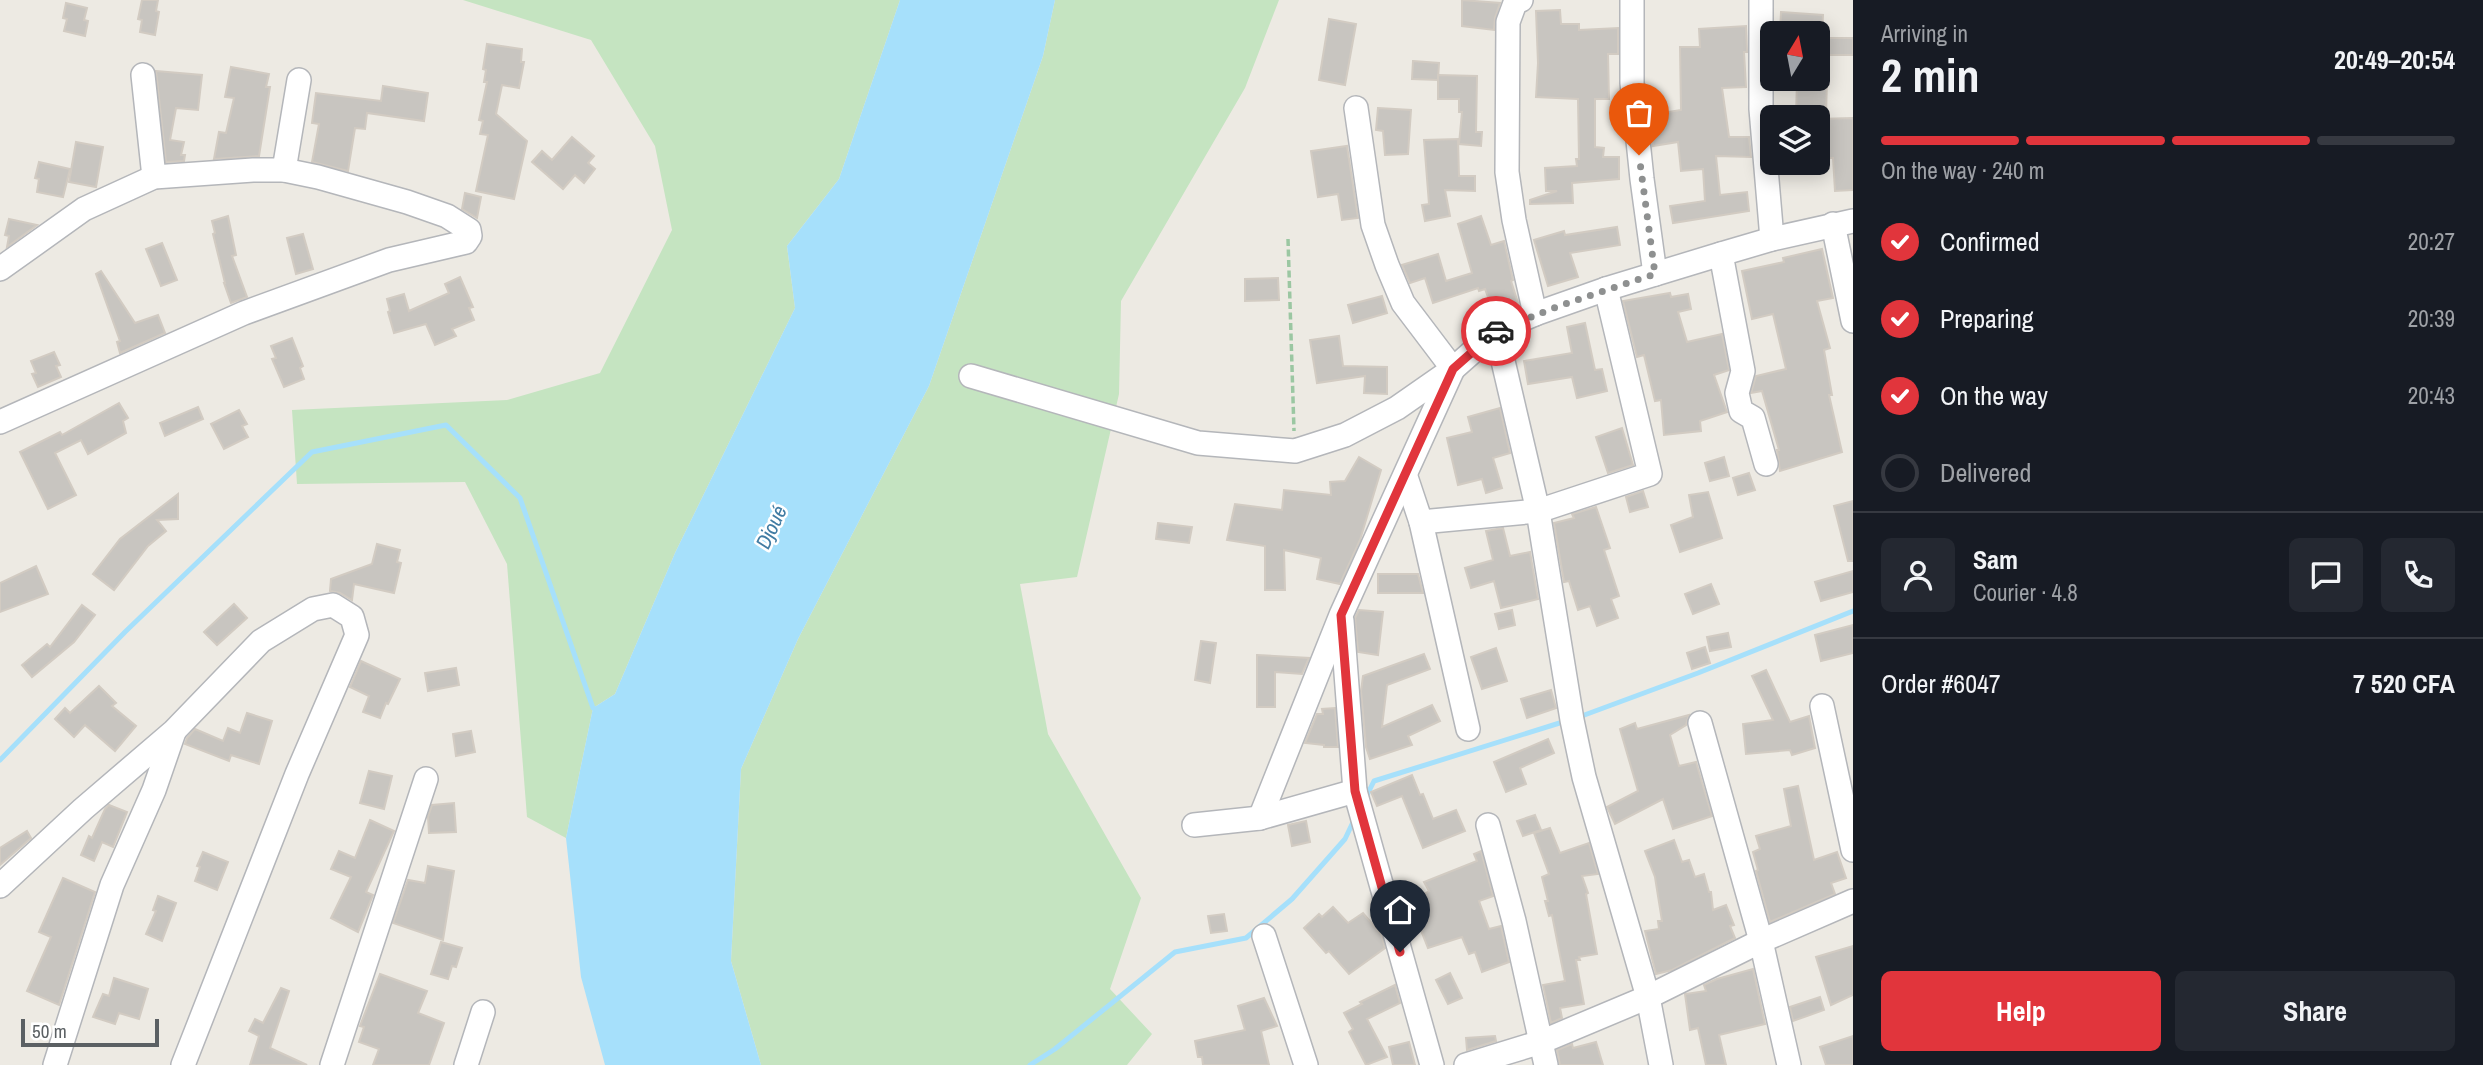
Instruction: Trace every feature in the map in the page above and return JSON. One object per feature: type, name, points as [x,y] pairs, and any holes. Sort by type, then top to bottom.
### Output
[{"type":"street","points":[[1521,0],[1515,3],[1508,22],[1507,172],[1514,220],[1535,314]]},
{"type":"street","points":[[1632,0],[1632,83],[1655,274]]},
{"type":"street","points":[[1761,0],[1761,109],[1772,239]]},
{"type":"street","points":[[143,75],[154,177]]},
{"type":"street","points":[[284,170],[299,80]]},
{"type":"street","points":[[1356,108],[1373,225],[1387,265],[1403,303],[1453,369]]},
{"type":"street","points":[[0,269],[84,209],[154,177],[284,170],[407,202],[447,216],[469,230],[469,240],[389,260],[244,313],[0,422]]},
{"type":"street","points":[[971,376],[1198,443],[1295,451],[1345,435],[1397,408],[1453,369],[1496,331],[1535,314],[1720,254],[1843,222],[1853,320]]},
{"type":"street","points":[[1720,254],[1743,371],[1737,393],[1741,411],[1753,418],[1766,464]]},
{"type":"street","points":[[1421,522],[1538,511],[1650,474],[1606,289]]},
{"type":"street","points":[[1496,331],[1538,511],[1572,720],[1584,776],[1648,997],[1661,1065]]},
{"type":"street","points":[[1260,818],[1341,615],[1453,369]]},
{"type":"street","points":[[1406,477],[1421,522],[1468,729]]},
{"type":"street","points":[[0,886],[83,809],[174,731],[261,641],[313,609],[333,605],[352,617],[357,635],[297,774],[183,1065]]},
{"type":"street","points":[[1341,615],[1355,791],[1432,1065]]},
{"type":"street","points":[[1822,706],[1853,850]]},
{"type":"street","points":[[1700,723],[1761,941],[1789,1065]]},
{"type":"street","points":[[55,1065],[112,885],[154,790],[174,731]]},
{"type":"street","points":[[332,1065],[426,779]]},
{"type":"street","points":[[1194,825],[1260,818],[1355,791]]},
{"type":"street","points":[[1488,825],[1514,921],[1546,1065]]},
{"type":"street","points":[[1466,1065],[1541,1042],[1648,997],[1761,941],[1853,901]]},
{"type":"street","points":[[1264,936],[1306,1065]]},
{"type":"street","points":[[466,1065],[483,1012]]},
{"type":"path","points":[[1288,239],[1295,451]]},
{"type":"green space","points":[[463,0],[900,0],[839,179],[787,246],[795,308],[675,553],[615,694],[593,708],[566,838],[527,817],[507,564],[465,482],[297,484],[292,410],[507,400],[600,373],[672,230],[655,146],[591,40]]},
{"type":"green space","points":[[1055,0],[1279,0],[1245,88],[1121,301],[1119,394],[1077,577],[1020,584],[1048,734],[1141,898],[1110,989],[1152,1034],[1127,1065],[761,1065],[731,961],[741,769],[798,639],[929,386],[1043,56]]},
{"type":"water","name":"Djoué","points":[[900,0],[1055,0],[1043,56],[929,386],[798,639],[741,769],[731,961],[761,1065],[605,1065],[581,977],[566,838],[593,708],[615,694],[675,553],[795,308],[787,246],[839,179]]},
{"type":"building","points":[[142,0],[158,0],[155,35],[140,32],[142,20],[138,19]]},
{"type":"building","points":[[1462,0],[1500,3],[1494,30],[1462,26]]},
{"type":"building","points":[[66,3],[87,8],[84,20],[88,21],[85,36],[64,31],[67,19],[63,18]]},
{"type":"building","points":[[1560,10],[1561,24],[1579,24],[1579,30],[1618,28],[1618,54],[1608,54],[1609,99],[1595,99],[1595,147],[1604,148],[1603,157],[1619,157],[1619,179],[1572,183],[1573,203],[1530,204],[1530,200],[1557,191],[1546,191],[1545,168],[1577,166],[1576,159],[1579,159],[1578,99],[1536,97],[1536,11]]},
{"type":"building","points":[[1781,12],[1823,15],[1823,21],[1781,21]]},
{"type":"building","points":[[1329,19],[1356,24],[1345,85],[1319,80]]},
{"type":"building","points":[[1746,26],[1746,87],[1722,88],[1729,137],[1749,137],[1751,157],[1716,156],[1720,195],[1747,192],[1749,211],[1673,223],[1670,206],[1705,201],[1703,169],[1681,171],[1678,142],[1653,146],[1649,115],[1681,110],[1680,47],[1700,47],[1699,29]]},
{"type":"building","points":[[1830,38],[1853,38],[1853,55],[1830,55]]},
{"type":"building","points":[[487,44],[522,49],[521,62],[524,62],[519,88],[502,85],[496,114],[527,141],[514,199],[476,191],[488,135],[480,134],[483,121],[479,120],[487,82],[484,82],[486,70],[483,69]]},
{"type":"building","points":[[1413,61],[1439,63],[1438,80],[1412,79]]},
{"type":"building","points":[[231,67],[269,74],[266,87],[270,87],[259,156],[214,159],[219,132],[226,133],[234,98],[225,97]]},
{"type":"building","points":[[156,71],[202,75],[198,110],[176,108],[170,140],[184,142],[181,155],[185,155],[184,161],[166,162]]},
{"type":"building","points":[[1438,75],[1477,76],[1476,132],[1482,132],[1481,146],[1459,144],[1462,112],[1459,112],[1459,99],[1438,99]]},
{"type":"building","points":[[383,86],[428,93],[424,121],[367,113],[365,129],[355,128],[348,171],[312,162],[319,124],[312,123],[316,93],[381,101]]},
{"type":"building","points":[[1797,91],[1827,91],[1826,105],[1796,105]]},
{"type":"building","points":[[1378,108],[1411,110],[1408,154],[1385,155],[1383,131],[1376,130]]},
{"type":"building","points":[[1853,118],[1853,190],[1835,191],[1833,158],[1830,158],[1830,119]]},
{"type":"building","points":[[572,137],[594,156],[588,163],[595,169],[584,183],[575,175],[563,189],[532,162],[542,151],[552,160]]},
{"type":"building","points":[[1458,139],[1459,176],[1475,176],[1475,191],[1445,190],[1450,216],[1425,221],[1422,205],[1429,204],[1424,140]]},
{"type":"building","points":[[76,142],[103,147],[96,187],[69,182]]},
{"type":"building","points":[[1347,146],[1358,218],[1342,220],[1338,194],[1318,197],[1311,151]]},
{"type":"building","points":[[39,162],[70,169],[63,197],[37,192],[39,179],[35,178]]},
{"type":"building","points":[[465,193],[481,197],[477,218],[462,209]]},
{"type":"building","points":[[228,216],[236,255],[232,256],[247,297],[231,303],[224,283],[212,221]]},
{"type":"building","points":[[1481,216],[1491,245],[1504,241],[1513,280],[1511,281],[1519,306],[1495,316],[1485,289],[1479,291],[1478,288],[1433,303],[1425,278],[1410,283],[1402,265],[1438,254],[1446,281],[1472,273],[1458,224]]},
{"type":"building","points":[[9,219],[37,225],[7,247],[9,236],[5,235]]},
{"type":"building","points":[[1617,227],[1620,245],[1570,253],[1578,277],[1548,286],[1534,240],[1564,231],[1565,235]]},
{"type":"building","points":[[303,234],[313,269],[296,274],[287,238]]},
{"type":"building","points":[[162,243],[177,280],[161,286],[146,249]]},
{"type":"building","points":[[1822,249],[1833,298],[1817,301],[1830,348],[1824,350],[1832,395],[1829,395],[1842,452],[1780,471],[1779,450],[1762,391],[1751,393],[1756,376],[1786,369],[1773,314],[1752,319],[1742,271],[1784,262],[1783,258]]},
{"type":"building","points":[[101,271],[135,323],[158,315],[165,333],[120,353],[117,342],[120,341],[96,274]]},
{"type":"building","points":[[460,277],[473,307],[469,308],[474,320],[452,329],[456,336],[435,345],[426,324],[394,333],[387,299],[404,294],[409,311],[449,293],[445,284]]},
{"type":"building","points":[[1278,278],[1279,300],[1245,301],[1245,279]]},
{"type":"building","points":[[1670,293],[1671,297],[1688,294],[1691,309],[1678,312],[1687,342],[1722,334],[1729,370],[1714,375],[1727,412],[1700,421],[1701,431],[1664,435],[1661,400],[1655,401],[1644,355],[1637,357],[1623,301]]},
{"type":"building","points":[[1382,296],[1387,313],[1353,323],[1348,305]]},
{"type":"building","points":[[1585,323],[1595,370],[1602,369],[1607,391],[1577,398],[1572,377],[1528,384],[1524,361],[1572,353],[1567,327]]},
{"type":"building","points":[[1339,336],[1343,366],[1387,367],[1387,394],[1364,393],[1365,376],[1317,383],[1310,340]]},
{"type":"building","points":[[292,338],[303,366],[300,368],[304,379],[284,387],[272,359],[276,358],[271,346]]},
{"type":"building","points":[[54,352],[60,365],[56,366],[61,377],[38,387],[32,374],[36,373],[31,361]]},
{"type":"building","points":[[119,403],[128,418],[123,421],[126,433],[88,454],[81,440],[55,453],[76,495],[48,509],[20,452],[60,432],[62,435]]},
{"type":"building","points":[[198,407],[203,419],[165,436],[160,423]]},
{"type":"building","points":[[1500,408],[1510,453],[1493,458],[1502,488],[1486,493],[1482,479],[1458,485],[1447,438],[1472,432],[1468,417]]},
{"type":"building","points":[[239,410],[247,424],[242,426],[248,437],[224,449],[211,424]]},
{"type":"building","points":[[1622,428],[1633,465],[1608,473],[1596,437]]},
{"type":"building","points":[[1359,457],[1381,470],[1360,540],[1340,584],[1317,579],[1321,558],[1284,550],[1285,590],[1265,590],[1265,546],[1227,540],[1235,504],[1282,510],[1284,490],[1331,495],[1330,482],[1345,481]]},
{"type":"building","points":[[1724,457],[1729,476],[1710,481],[1705,463]]},
{"type":"building","points":[[1749,473],[1755,490],[1738,495],[1733,478]]},
{"type":"building","points":[[1643,491],[1648,507],[1630,512],[1626,497]]},
{"type":"building","points":[[1708,492],[1722,538],[1680,552],[1671,525],[1693,517],[1689,495]]},
{"type":"building","points":[[178,494],[178,519],[157,520],[166,531],[148,546],[114,590],[93,574],[120,539]]},
{"type":"building","points":[[1853,501],[1853,561],[1848,561],[1834,506]]},
{"type":"building","points":[[1596,507],[1610,548],[1604,550],[1619,596],[1611,599],[1618,618],[1597,626],[1590,606],[1578,610],[1569,581],[1564,582],[1554,523],[1574,518],[1572,514]]},
{"type":"building","points":[[1158,523],[1192,527],[1189,543],[1156,539]]},
{"type":"building","points":[[1503,528],[1510,556],[1530,552],[1538,599],[1501,608],[1494,581],[1471,588],[1465,568],[1493,560],[1486,531]]},
{"type":"building","points":[[377,544],[400,550],[397,562],[401,563],[394,593],[354,584],[352,600],[330,591],[331,579],[372,564]]},
{"type":"building","points":[[36,566],[48,594],[0,612],[0,583]]},
{"type":"building","points":[[1853,571],[1853,592],[1821,601],[1815,582]]},
{"type":"building","points":[[1378,574],[1418,574],[1423,593],[1378,593]]},
{"type":"building","points":[[1711,584],[1719,604],[1693,614],[1685,594]]},
{"type":"building","points":[[234,604],[247,618],[217,645],[204,632]]},
{"type":"building","points":[[82,605],[95,615],[74,642],[32,677],[22,665],[47,644],[50,647]]},
{"type":"building","points":[[1359,610],[1383,612],[1378,655],[1358,652],[1355,618]]},
{"type":"building","points":[[1512,610],[1515,625],[1499,629],[1495,614]]},
{"type":"building","points":[[1853,625],[1853,653],[1821,661],[1815,635]]},
{"type":"building","points":[[1728,633],[1731,647],[1710,651],[1707,637]]},
{"type":"building","points":[[1201,641],[1216,643],[1210,683],[1195,680]]},
{"type":"building","points":[[1705,647],[1710,663],[1692,669],[1687,653]]},
{"type":"building","points":[[1496,648],[1507,681],[1482,689],[1471,657]]},
{"type":"building","points":[[1424,654],[1430,669],[1387,685],[1382,727],[1432,705],[1440,721],[1408,736],[1412,745],[1370,759],[1366,747],[1361,691],[1363,676]]},
{"type":"building","points":[[1257,655],[1309,658],[1302,674],[1275,672],[1275,707],[1257,707]]},
{"type":"building","points":[[361,661],[400,679],[380,718],[363,712],[369,696],[350,687]]},
{"type":"building","points":[[456,668],[459,685],[428,691],[425,673]]},
{"type":"building","points":[[1766,670],[1790,722],[1809,716],[1815,748],[1792,755],[1790,750],[1746,754],[1743,724],[1773,720],[1752,676]]},
{"type":"building","points":[[99,686],[116,703],[112,706],[136,726],[115,751],[85,725],[74,737],[55,719],[65,708],[70,713]]},
{"type":"building","points":[[1551,690],[1556,708],[1527,718],[1521,699]]},
{"type":"building","points":[[1335,708],[1338,747],[1305,743],[1317,714],[1323,714],[1322,709]]},
{"type":"building","points":[[247,713],[272,721],[259,764],[231,755],[229,761],[185,744],[195,729],[223,741],[228,728],[240,733]]},
{"type":"building","points":[[1689,715],[1686,725],[1670,735],[1679,766],[1696,762],[1712,816],[1673,829],[1663,799],[1615,824],[1607,807],[1638,791],[1620,729],[1635,723],[1637,729]]},
{"type":"building","points":[[471,731],[475,752],[456,756],[453,734]]},
{"type":"building","points":[[1548,739],[1554,753],[1520,768],[1526,784],[1506,792],[1494,762]]},
{"type":"building","points":[[369,771],[392,776],[384,809],[360,803]]},
{"type":"building","points":[[1412,775],[1433,819],[1456,810],[1465,831],[1423,848],[1402,796],[1377,806],[1371,792]]},
{"type":"building","points":[[1798,786],[1814,860],[1837,852],[1846,878],[1831,883],[1835,894],[1770,922],[1756,871],[1758,870],[1753,852],[1760,849],[1756,836],[1791,826],[1784,789]]},
{"type":"building","points":[[454,803],[456,832],[429,833],[428,817],[432,805]]},
{"type":"building","points":[[109,805],[127,812],[113,847],[102,842],[94,861],[81,855],[89,836],[92,838]]},
{"type":"building","points":[[1535,815],[1541,830],[1523,836],[1517,821]]},
{"type":"building","points":[[370,820],[394,831],[366,892],[373,895],[358,932],[331,918],[351,877],[331,869],[339,851],[355,858]]},
{"type":"building","points":[[1306,821],[1310,842],[1292,846],[1288,825]]},
{"type":"building","points":[[1550,828],[1560,853],[1589,843],[1598,874],[1582,876],[1588,893],[1586,894],[1597,954],[1576,960],[1584,1004],[1560,1008],[1562,1018],[1551,1023],[1543,985],[1565,981],[1552,915],[1549,916],[1545,901],[1548,901],[1542,877],[1549,874],[1534,833]]},
{"type":"building","points":[[27,831],[31,838],[0,865],[0,848]]},
{"type":"building","points":[[1674,840],[1682,862],[1689,860],[1695,877],[1704,874],[1711,892],[1713,910],[1726,905],[1734,925],[1730,926],[1735,938],[1672,970],[1656,974],[1645,931],[1659,929],[1658,921],[1662,921],[1655,877],[1645,851]]},
{"type":"building","points":[[1481,851],[1493,896],[1479,901],[1489,929],[1501,926],[1509,962],[1482,972],[1475,952],[1469,954],[1462,937],[1428,948],[1410,903],[1429,891],[1424,882],[1477,861],[1474,854]]},
{"type":"building","points":[[203,852],[228,862],[217,890],[195,881]]},
{"type":"building","points":[[428,866],[454,871],[443,940],[393,923],[408,880],[425,883]]},
{"type":"building","points":[[63,878],[95,892],[59,1005],[27,991],[51,937],[39,932]]},
{"type":"building","points":[[158,896],[176,903],[162,941],[146,934],[156,911],[153,910]]},
{"type":"building","points":[[1333,907],[1348,923],[1363,913],[1381,934],[1385,948],[1349,974],[1304,928],[1319,914],[1322,917]]},
{"type":"building","points":[[1224,914],[1227,931],[1211,933],[1208,916]]},
{"type":"building","points":[[441,942],[462,948],[456,967],[452,966],[448,979],[431,974]]},
{"type":"building","points":[[1853,946],[1853,995],[1831,1005],[1816,957]]},
{"type":"building","points":[[1753,969],[1765,1024],[1719,1035],[1726,1065],[1706,1065],[1698,1028],[1690,1030],[1685,994],[1706,991],[1704,985]]},
{"type":"building","points":[[1450,973],[1462,998],[1448,1004],[1436,980]]},
{"type":"building","points":[[380,974],[427,991],[418,1013],[444,1023],[429,1065],[373,1065],[379,1049],[359,1042],[364,1027],[360,1026]]},
{"type":"building","points":[[114,978],[148,989],[139,1019],[119,1013],[115,1024],[93,1017],[103,994],[109,996]]},
{"type":"building","points":[[1395,985],[1400,1003],[1367,1019],[1387,1057],[1366,1065],[1349,1032],[1353,1029],[1344,1013]]},
{"type":"building","points":[[281,988],[289,991],[270,1048],[307,1065],[250,1065],[259,1036],[249,1031],[255,1019],[263,1023]]},
{"type":"building","points":[[1820,997],[1824,1010],[1793,1021],[1790,1007]]},
{"type":"building","points":[[1264,998],[1277,1026],[1261,1031],[1269,1065],[1203,1065],[1202,1057],[1198,1057],[1195,1041],[1245,1030],[1238,1006]]},
{"type":"building","points":[[1495,1036],[1496,1041],[1467,1050],[1466,1038]]},
{"type":"building","points":[[1853,1036],[1853,1065],[1826,1065],[1820,1047]]},
{"type":"building","points":[[1409,1042],[1415,1065],[1393,1065],[1389,1047]]},
{"type":"building","points":[[1596,1042],[1603,1065],[1560,1065],[1557,1050],[1572,1044],[1573,1048]]},
{"type":"waterway","points":[[0,760],[125,632],[312,452],[446,425],[520,498],[593,708],[598,710]]},
{"type":"waterway","points":[[1579,717],[1853,611]]},
{"type":"waterway","points":[[1365,799],[1374,781],[1566,721]]},
{"type":"waterway","points":[[1030,1065],[1055,1049],[1175,952],[1246,938],[1292,899],[1345,839],[1354,820]]},
{"type":"way so far","points":[[1496,331],[1535,314],[1655,274],[1639,155]]},
{"type":"route","points":[[1400,952],[1355,791],[1341,615],[1453,369],[1496,331]]}]
